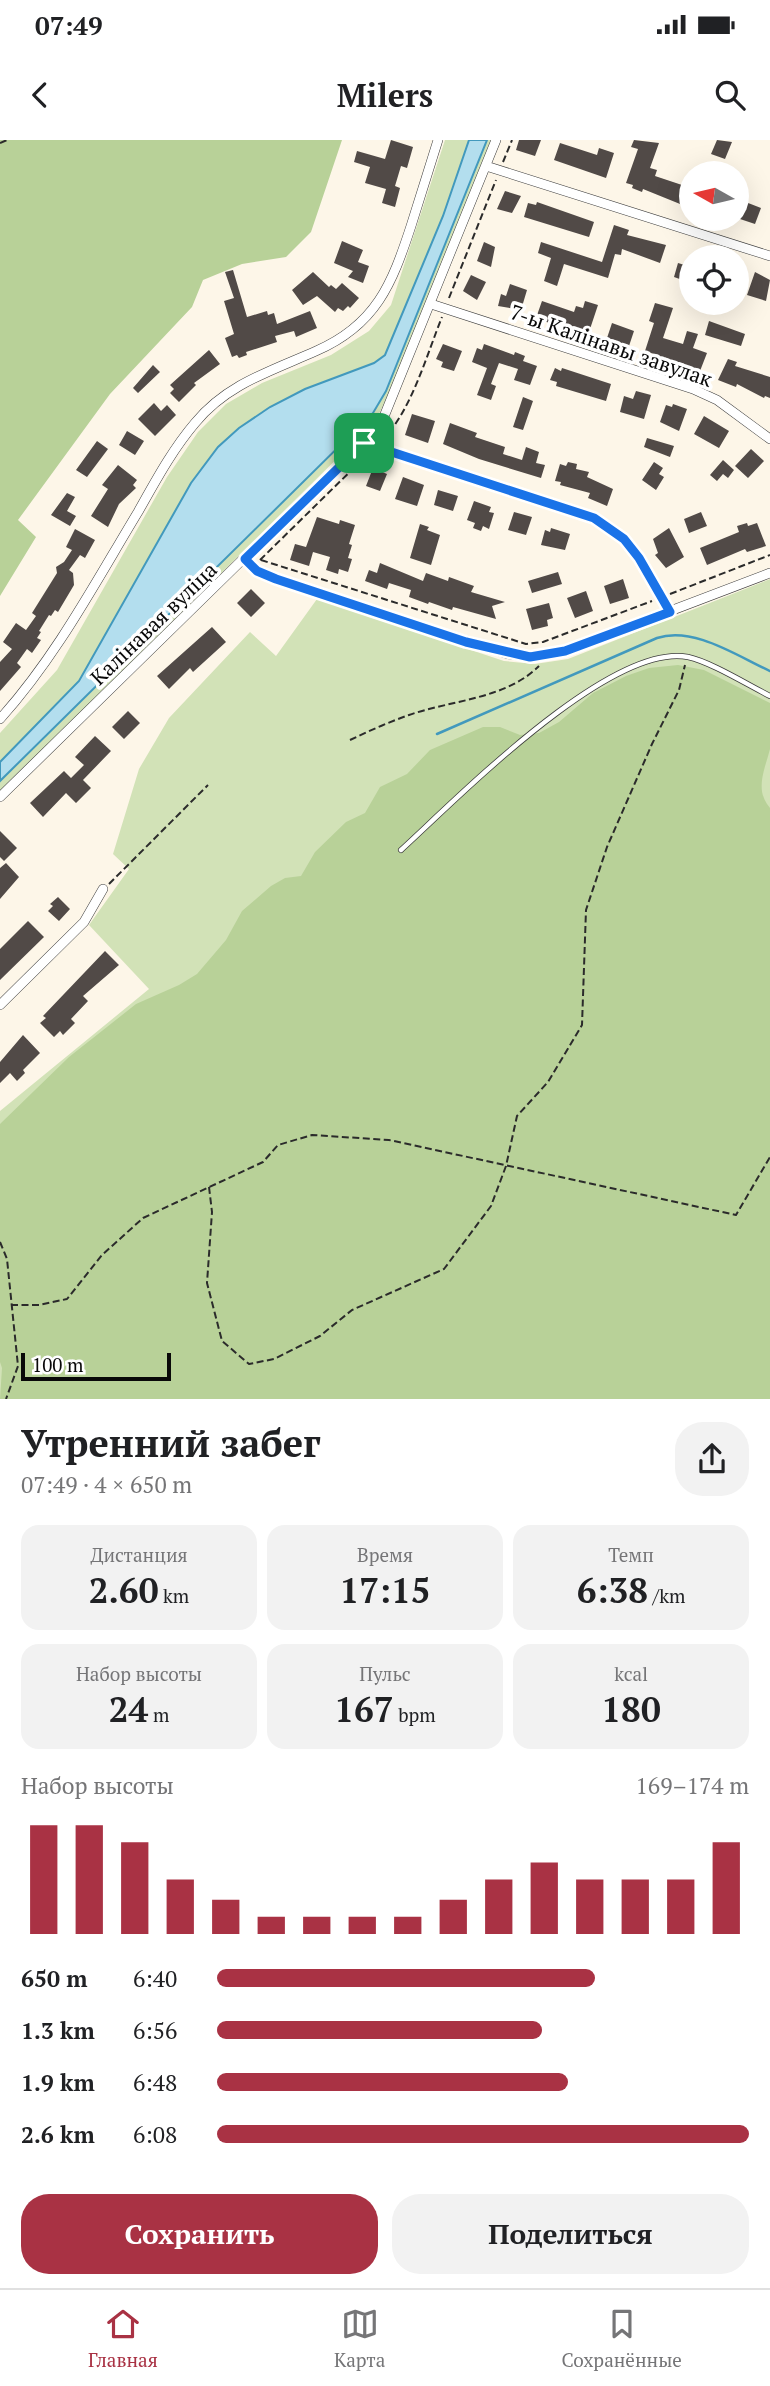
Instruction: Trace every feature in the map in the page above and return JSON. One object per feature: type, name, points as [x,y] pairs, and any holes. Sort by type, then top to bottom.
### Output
[{"type":"street","points":[[0,719],[47,660],[181,440],[210,406],[248,379],[337,340],[368,316],[382,299],[400,259],[438,140]]},
{"type":"street","name":"Калінавая вуліца","points":[[0,797],[381,424],[496,140]]},
{"type":"street","points":[[486,166],[770,256]]},
{"type":"street","name":"7-ы Калінавы завулак","points":[[431,304],[693,389],[717,400],[770,439]]},
{"type":"street","points":[[364,443],[594,518],[624,539],[639,558],[670,612]]},
{"type":"street","points":[[245,559],[257,571],[276,579],[466,642],[530,657],[548,655],[770,573]]},
{"type":"street","points":[[0,1005],[84,922],[103,889]]},
{"type":"lane","points":[[401,850],[498,762],[607,678],[645,663],[671,657],[687,657],[770,696]]},
{"type":"path","points":[[0,143],[7,140]]},
{"type":"path","points":[[261,560],[526,644],[543,642],[770,555]]},
{"type":"path","points":[[350,740],[410,715],[506,688],[529,676],[548,655]]},
{"type":"path","points":[[209,1187],[212,1212],[207,1283],[222,1341],[249,1364],[274,1359],[320,1336],[352,1310],[444,1269],[491,1206],[506,1166],[517,1116],[548,1082],[582,1025],[586,911],[607,847],[679,690],[687,657]]},
{"type":"path","points":[[103,889],[208,785]]},
{"type":"path","points":[[11,1305],[39,1305],[67,1299],[102,1255],[143,1218],[263,1162],[278,1145],[312,1135],[389,1140],[736,1215],[770,1157]]},
{"type":"path","points":[[0,1242],[6,1259],[18,1366],[6,1399]]},
{"type":"green space","points":[[0,140],[342,140],[311,232],[286,257],[242,264],[203,280],[192,307],[110,394],[18,520],[36,537],[0,596]]},
{"type":"green space","points":[[445,140],[491,140],[395,381],[376,420],[0,792],[0,733],[57,670],[167,477],[198,432],[226,404],[262,383],[331,355],[369,331],[391,305]]},
{"type":"green space","points":[[770,579],[770,1399],[0,1399],[0,1111],[149,989],[89,925],[129,869],[113,854],[139,769],[169,718],[250,632],[276,656],[317,599],[504,661],[535,664],[568,659]]},
{"type":"green space","points":[[678,665],[704,670],[770,703],[770,749],[762,787],[765,801],[770,808],[770,1399],[0,1399],[0,1124],[69,1057],[136,1004],[197,974],[226,940],[242,911],[271,886],[285,878],[301,876],[315,852],[346,822],[365,813],[380,787],[407,774],[430,750],[483,727],[500,727],[520,735],[539,733],[559,722],[593,693],[626,676],[649,668]]},
{"type":"water","points":[[469,140],[487,140],[386,391],[373,413],[0,781],[0,762],[79,681],[191,483],[218,447],[239,428],[270,407],[305,389],[374,363],[385,355],[443,216]]},
{"type":"building","points":[[391,140],[413,147],[407,168],[401,166],[395,186],[400,188],[395,207],[382,203],[386,189],[365,183],[370,167],[354,162],[357,151],[385,159]]},
{"type":"building","points":[[519,140],[541,140],[535,156],[516,150]]},
{"type":"building","points":[[634,140],[659,143],[650,168],[657,170],[655,176],[679,184],[679,204],[643,189],[642,192],[626,183],[638,149],[631,147]]},
{"type":"building","points":[[717,140],[732,142],[725,159],[711,154]]},
{"type":"building","points":[[560,143],[597,155],[599,148],[614,153],[606,178],[554,160]]},
{"type":"building","points":[[505,191],[521,196],[512,213],[497,209]]},
{"type":"building","points":[[537,202],[594,222],[589,237],[524,217],[528,203],[536,205]]},
{"type":"building","points":[[749,203],[761,208],[755,224],[749,222]]},
{"type":"building","points":[[614,225],[629,230],[627,235],[666,245],[660,263],[622,249],[621,255],[615,254],[608,278],[564,264],[557,286],[544,281],[551,258],[538,253],[541,242],[602,262]]},
{"type":"building","points":[[342,241],[363,250],[358,262],[369,266],[363,283],[348,277],[353,271],[334,263]]},
{"type":"building","points":[[484,242],[495,247],[491,267],[477,261]]},
{"type":"building","points":[[678,263],[679,263],[679,279],[674,277]]},
{"type":"building","points":[[233,270],[247,317],[267,311],[268,315],[274,313],[277,324],[310,311],[317,328],[296,337],[294,331],[275,336],[277,342],[246,352],[247,355],[239,358],[237,355],[232,357],[225,338],[234,334],[224,301],[234,298],[225,272]]},
{"type":"building","points":[[313,272],[329,287],[331,285],[336,289],[342,283],[359,298],[350,308],[348,306],[343,311],[338,308],[335,312],[317,296],[303,305],[292,290]]},
{"type":"building","points":[[755,272],[770,280],[766,301],[749,296]]},
{"type":"building","points":[[471,275],[486,282],[477,300],[463,291]]},
{"type":"building","points":[[510,284],[527,290],[521,310],[498,306],[501,294],[506,296]]},
{"type":"building","points":[[542,301],[574,312],[576,306],[583,308],[585,301],[598,305],[589,332],[558,322],[557,326],[536,318]]},
{"type":"building","points":[[655,303],[673,308],[663,338],[683,344],[687,331],[698,334],[693,348],[707,353],[700,371],[656,358],[657,355],[645,351],[654,323],[649,321]]},
{"type":"building","points":[[709,321],[745,334],[741,346],[705,335]]},
{"type":"building","points":[[612,323],[634,331],[629,346],[607,338]]},
{"type":"building","points":[[443,344],[462,351],[454,371],[441,367],[443,362],[436,359]]},
{"type":"building","points":[[484,344],[514,355],[515,352],[525,356],[523,361],[537,366],[530,385],[514,380],[518,369],[499,363],[491,384],[496,386],[491,400],[477,395],[487,368],[472,362],[477,348],[482,350]]},
{"type":"building","points":[[209,350],[220,364],[194,383],[196,385],[179,402],[170,393],[174,389],[170,385]]},
{"type":"building","points":[[728,359],[737,362],[735,366],[770,377],[770,398],[764,398],[737,384],[736,387],[718,380]]},
{"type":"building","points":[[153,365],[160,372],[138,393],[133,388]]},
{"type":"building","points":[[555,368],[611,384],[606,401],[556,386],[557,382],[550,380]]},
{"type":"building","points":[[636,391],[651,395],[644,419],[620,412],[624,396],[633,399]]},
{"type":"building","points":[[523,397],[533,401],[523,430],[513,427]]},
{"type":"building","points":[[154,403],[161,411],[167,405],[176,415],[155,436],[138,419]]},
{"type":"building","points":[[673,404],[687,409],[679,431],[660,422],[666,405],[672,407]]},
{"type":"building","points":[[412,414],[435,421],[428,443],[405,435]]},
{"type":"building","points":[[704,416],[729,431],[719,448],[694,434]]},
{"type":"building","points":[[450,423],[477,433],[475,437],[505,447],[503,454],[522,460],[526,447],[539,452],[536,463],[545,465],[541,478],[479,459],[443,444]]},
{"type":"building","points":[[127,431],[144,441],[135,455],[119,445]]},
{"type":"building","points":[[647,438],[674,446],[670,457],[644,447]]},
{"type":"building","points":[[97,441],[108,449],[87,477],[76,470]]},
{"type":"building","points":[[751,449],[764,461],[748,478],[735,466]]},
{"type":"building","points":[[723,460],[734,470],[728,478],[723,474],[717,481],[710,475]]},
{"type":"building","points":[[568,462],[577,464],[576,469],[589,472],[587,477],[613,489],[607,506],[588,498],[590,493],[560,485],[561,482],[555,481],[560,464],[566,466]]},
{"type":"building","points":[[654,462],[663,468],[659,474],[664,477],[656,490],[642,480]]},
{"type":"building","points":[[118,465],[137,480],[133,485],[136,488],[119,504],[108,527],[91,516],[108,489],[102,485]]},
{"type":"building","points":[[373,468],[387,474],[380,491],[366,486]]},
{"type":"building","points":[[403,477],[424,485],[417,506],[395,499]]},
{"type":"building","points":[[438,490],[458,496],[453,511],[434,505]]},
{"type":"building","points":[[67,493],[75,497],[67,511],[76,516],[70,526],[51,515]]},
{"type":"building","points":[[474,501],[491,507],[489,512],[494,513],[489,529],[483,526],[481,531],[473,528],[475,523],[467,520]]},
{"type":"building","points":[[514,512],[532,517],[526,535],[508,530]]},
{"type":"building","points":[[701,512],[707,526],[689,533],[684,519]]},
{"type":"building","points":[[317,517],[339,524],[340,520],[355,525],[349,544],[352,545],[348,558],[352,559],[348,572],[339,569],[338,574],[326,570],[330,557],[313,552],[309,566],[290,560],[295,544],[306,547]]},
{"type":"building","points":[[747,523],[748,526],[757,523],[766,546],[747,552],[745,549],[707,565],[700,548],[739,532],[737,526]]},
{"type":"building","points":[[420,524],[440,535],[431,565],[410,558]]},
{"type":"building","points":[[551,528],[570,534],[565,550],[541,545],[545,530],[550,532]]},
{"type":"building","points":[[669,528],[684,557],[666,568],[655,555],[658,553],[653,539]]},
{"type":"building","points":[[75,529],[95,540],[85,558],[80,555],[69,570],[73,573],[74,585],[58,612],[55,610],[49,615],[39,631],[41,632],[37,638],[41,640],[32,653],[27,649],[17,663],[21,667],[0,691],[0,662],[12,649],[3,642],[16,623],[26,630],[36,616],[32,613],[57,573],[56,567],[64,562],[72,550],[66,547]]},
{"type":"building","points":[[380,563],[423,581],[426,573],[448,581],[449,577],[474,586],[471,592],[505,602],[492,606],[496,619],[453,607],[452,610],[429,602],[428,604],[409,597],[411,590],[389,583],[387,589],[365,581],[369,570],[377,573]]},
{"type":"building","points":[[558,572],[562,584],[532,593],[528,581]]},
{"type":"building","points":[[623,579],[629,598],[610,604],[604,586]]},
{"type":"building","points":[[251,589],[265,603],[251,617],[237,603]]},
{"type":"building","points":[[586,591],[593,611],[575,618],[567,598]]},
{"type":"building","points":[[549,603],[553,618],[547,620],[548,626],[532,630],[526,609]]},
{"type":"building","points":[[212,627],[226,642],[193,672],[190,668],[169,689],[157,676]]},
{"type":"building","points":[[128,711],[140,723],[124,739],[112,727]]},
{"type":"building","points":[[95,736],[111,751],[83,780],[91,788],[76,803],[66,793],[43,817],[30,803],[64,771],[71,778],[84,765],[75,757]]},
{"type":"building","points":[[0,831],[17,848],[4,861],[0,857]]},
{"type":"building","points":[[6,863],[19,877],[0,899],[0,868]]},
{"type":"building","points":[[58,897],[70,909],[59,921],[48,911],[53,906],[50,904]]},
{"type":"building","points":[[28,921],[44,937],[0,980],[0,949]]},
{"type":"building","points":[[105,951],[119,965],[83,996],[88,1001],[71,1019],[75,1023],[63,1035],[60,1031],[54,1037],[40,1023],[46,1018],[43,1016]]},
{"type":"building","points":[[23,1035],[40,1053],[23,1070],[25,1073],[17,1081],[10,1073],[0,1083],[0,1062]]},
{"type":"waterway","points":[[437,734],[657,638],[671,635],[715,644],[770,671]]},
{"type":"route","points":[[364,443],[594,518],[624,539],[639,558],[670,612],[565,651],[530,657],[466,642],[257,571],[245,559],[364,443]]}]
